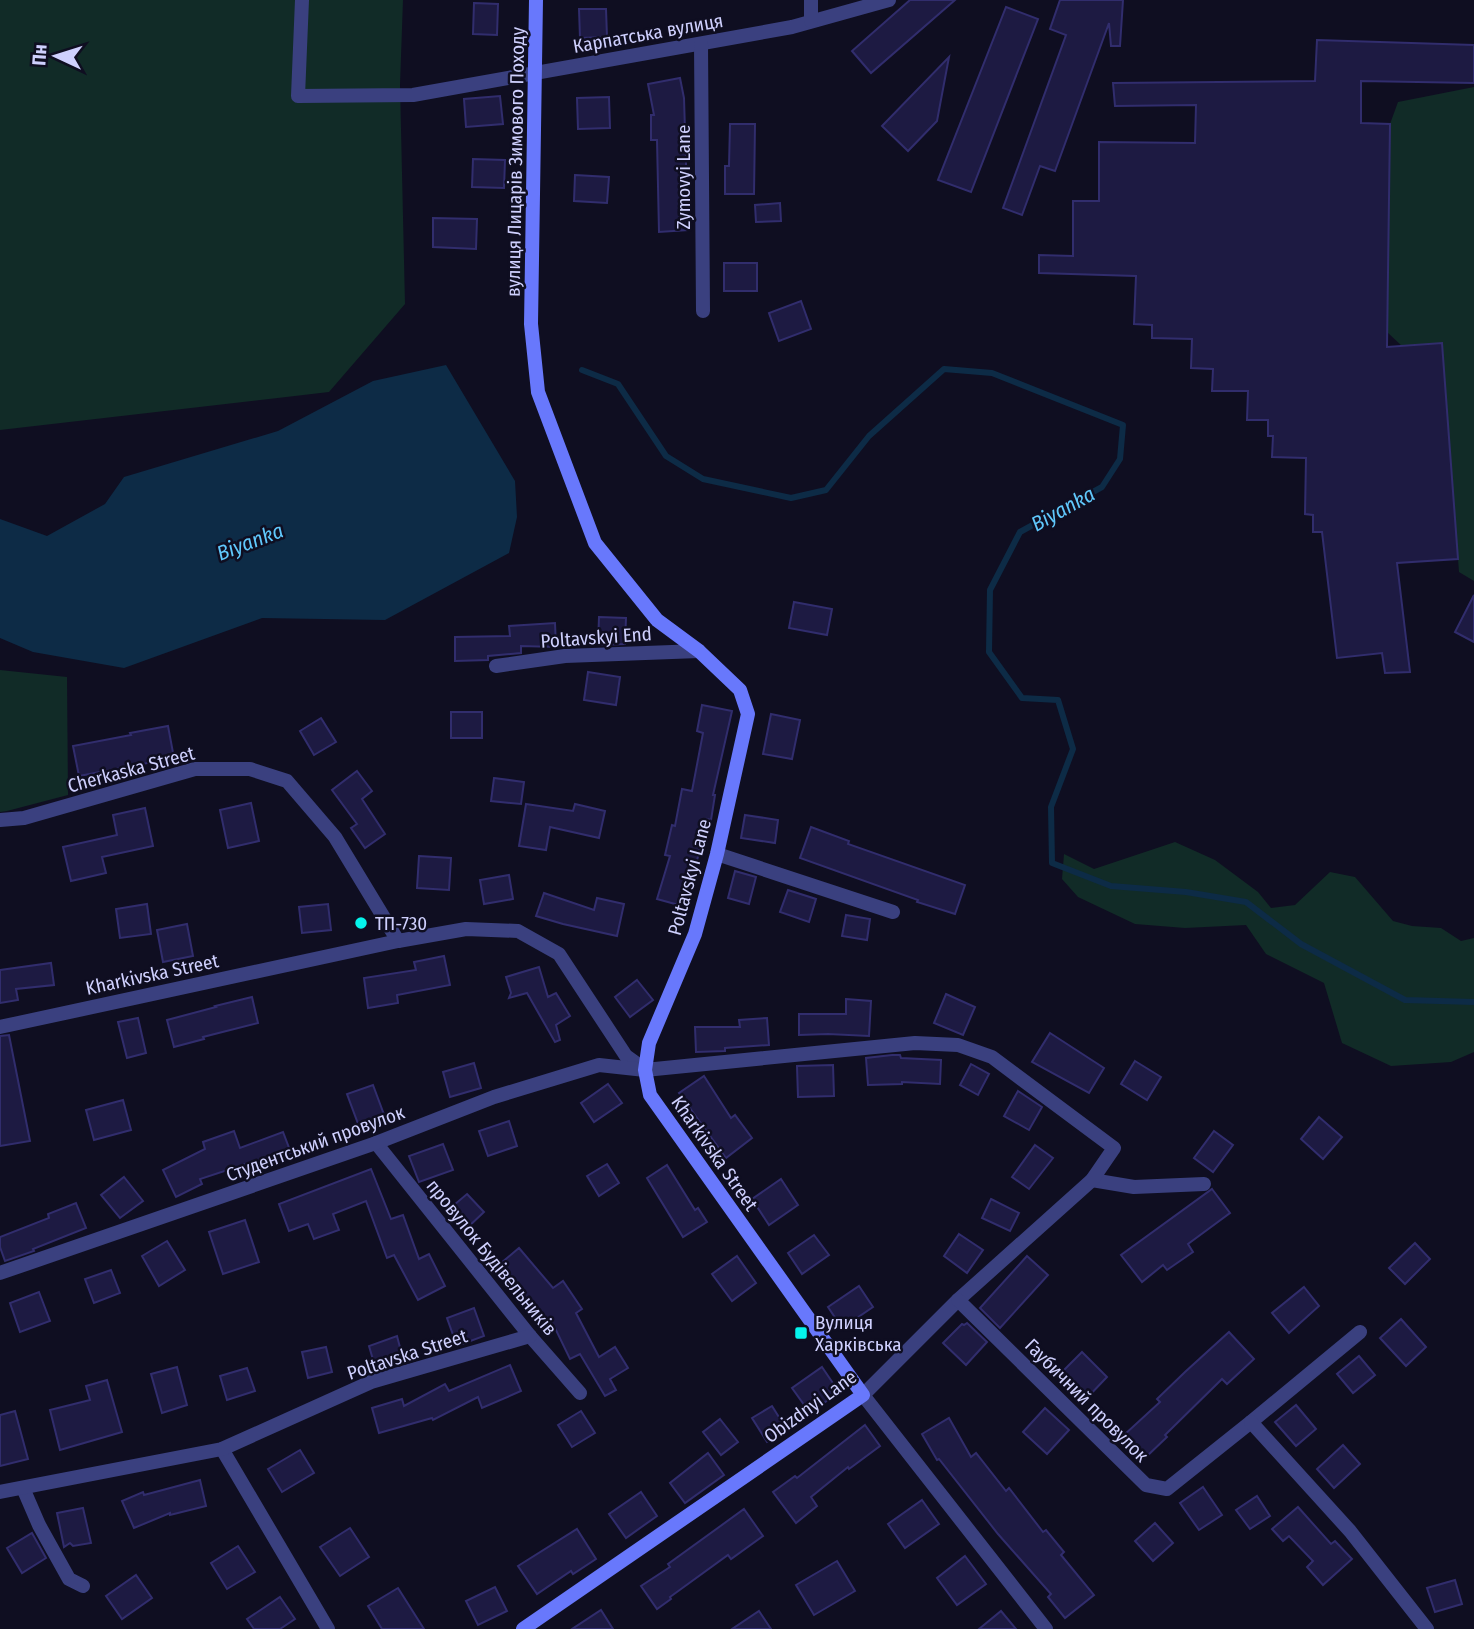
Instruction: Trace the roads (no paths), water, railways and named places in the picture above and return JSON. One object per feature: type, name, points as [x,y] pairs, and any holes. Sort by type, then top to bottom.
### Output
[{"type":"street","name":"Карпатська вулиця","points":[[302,0],[298,96],[413,94],[792,27],[889,0]]},
{"type":"street","name":"вулиця Лицарів Зимового Походу","points":[[537,0],[531,324],[538,392],[595,543],[657,620],[699,651],[740,690]]},
{"type":"street","points":[[811,0],[811,21]]},
{"type":"street","name":"Zymovyi Lane","points":[[701,44],[703,311]]},
{"type":"street","name":"Poltavskyi End","points":[[496,666],[565,656],[699,651]]},
{"type":"street","name":"Poltavskyi Lane","points":[[645,1070],[649,1043],[695,934],[717,854],[748,714],[740,690]]},
{"type":"street","name":"Cherkaska Street","points":[[0,820],[23,818],[195,769],[250,769],[287,781],[335,836],[398,941]]},
{"type":"street","points":[[717,854],[893,912]]},
{"type":"street","name":"Kharkivska Street","points":[[0,1027],[398,941],[466,929],[518,931],[559,954],[626,1056],[645,1070],[650,1095],[863,1395],[1046,1629]]},
{"type":"street","name":"Obizdnyi Lane","points":[[523,1629],[863,1395],[958,1300],[1092,1180],[1114,1147],[992,1057],[958,1045],[915,1043],[645,1070]]},
{"type":"street","name":"Студентський провулок","points":[[0,1273],[376,1143],[494,1097],[599,1065],[645,1070]]},
{"type":"street","name":"провулок Будівельників","points":[[376,1143],[530,1336],[580,1393]]},
{"type":"street","points":[[1092,1180],[1133,1187],[1204,1184]]},
{"type":"street","name":"Гаубичний провулок","points":[[958,1300],[1146,1485],[1167,1489],[1360,1332]]},
{"type":"street","name":"Poltavska Street","points":[[0,1492],[222,1449],[371,1382],[530,1336]]},
{"type":"street","points":[[1251,1422],[1350,1531],[1427,1629]]},
{"type":"street","points":[[222,1449],[328,1629]]},
{"type":"street","points":[[23,1488],[39,1525],[69,1579],[83,1586]]},
{"type":"water","points":[[446,365],[515,481],[517,517],[509,553],[385,620],[262,618],[124,668],[33,652],[0,638],[0,519],[47,536],[105,504],[124,477],[278,431],[373,381]]},
{"type":"waterway","name":"Biyanka","points":[[582,370],[618,384],[666,456],[703,479],[791,498],[826,490],[869,436],[944,369],[992,373],[1123,425],[1120,459],[1102,487],[1020,532],[990,590],[989,652],[1022,698],[1058,700],[1073,749],[1051,807],[1052,863],[1111,886],[1186,892],[1246,902],[1301,944],[1405,1000],[1474,1002]]},
{"type":"place","name":"ТП-730","points":[[361,923]]},
{"type":"place","name":"Вулиця Харківська","points":[[801,1333]]}]
